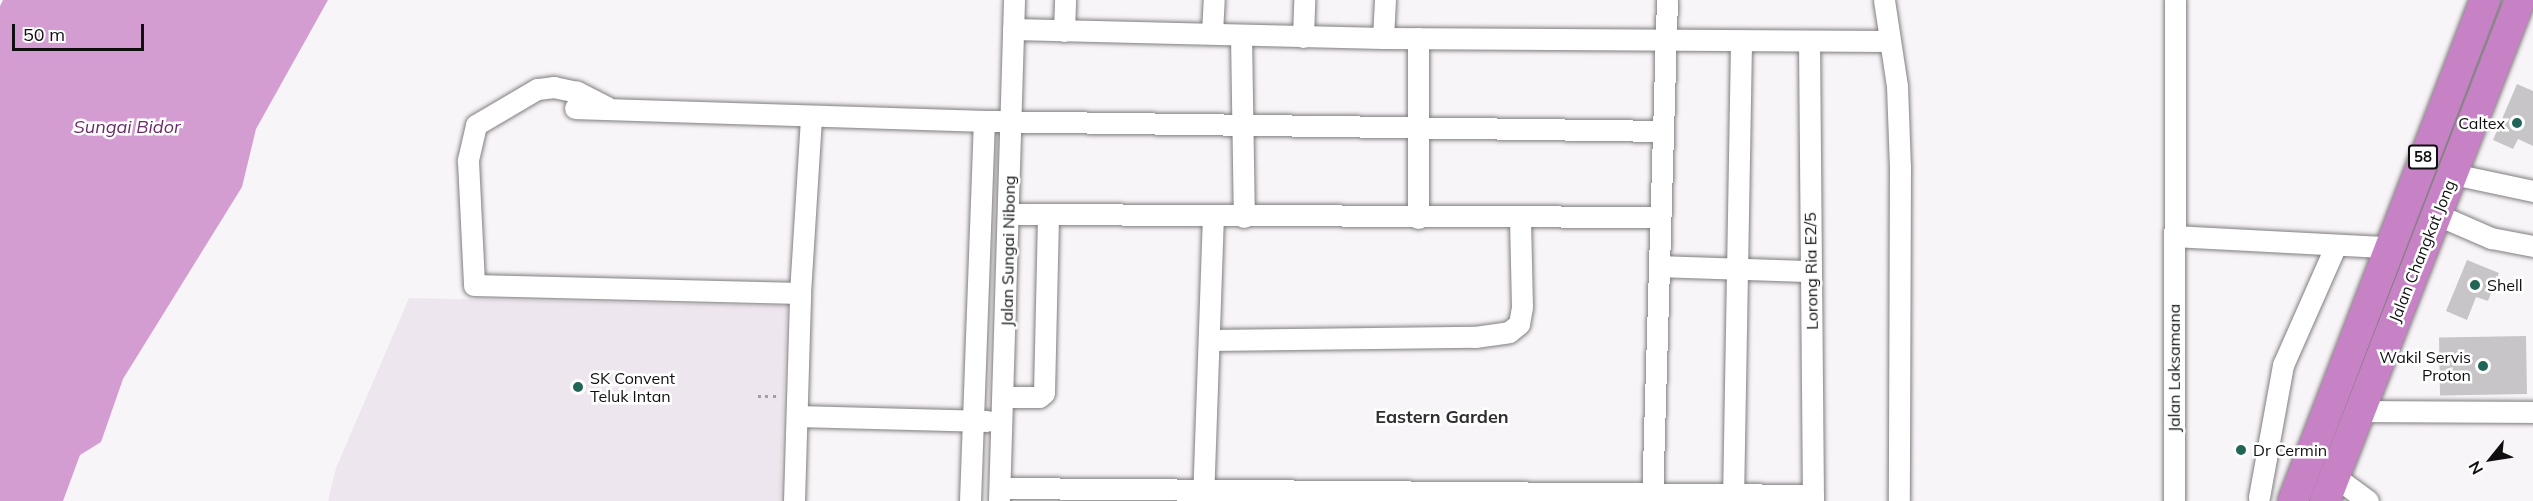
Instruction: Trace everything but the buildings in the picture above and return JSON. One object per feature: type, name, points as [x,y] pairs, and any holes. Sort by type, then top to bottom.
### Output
[{"type":"highway","name":"Jalan Changkat Jong","points":[[2293,501],[2387,247],[2485,0]]},
{"type":"highway","name":"Jalan Changkat Jong","points":[[2330,488],[2520,0]]},
{"type":"highway","points":[[2329,402],[2338,402],[2352,394],[2387,340]]},
{"type":"street","name":"Jalan Sungai Nibong","points":[[1000,494],[1014,0]]},
{"type":"street","points":[[1064,31],[1065,0]]},
{"type":"street","points":[[1212,33],[1214,0]]},
{"type":"street","points":[[1303,37],[1304,0]]},
{"type":"street","points":[[1383,38],[1385,0]]},
{"type":"street","points":[[1653,498],[1667,0]]},
{"type":"street","points":[[1884,0],[1897,86],[1900,166],[1899,501]]},
{"type":"street","name":"Jalan Laksamana","points":[[2174,501],[2175,0]]},
{"type":"street","points":[[1012,29],[1303,37],[1889,41]]},
{"type":"street","points":[[1241,35],[1244,218]]},
{"type":"street","points":[[1418,38],[1418,218]]},
{"type":"street","points":[[1734,498],[1741,40]]},
{"type":"street","name":"Lorong Ria E2/5","points":[[1809,41],[1813,498]]},
{"type":"street","points":[[611,110],[577,92],[554,87],[537,89],[476,125],[468,161],[474,285],[800,293]]},
{"type":"street","points":[[575,108],[984,121],[1663,131]]},
{"type":"street","points":[[794,501],[800,293],[811,117]]},
{"type":"street","points":[[970,501],[984,121]]},
{"type":"street","points":[[2453,174],[2533,191]]},
{"type":"street","points":[[1009,214],[1213,218],[1660,217]]},
{"type":"street","points":[[1004,397],[1039,398],[1044,393],[1048,214]]},
{"type":"street","points":[[2438,215],[2491,238],[2533,246]]},
{"type":"street","points":[[1203,497],[1211,340],[1213,218]]},
{"type":"street","points":[[1211,340],[1475,337],[1509,332],[1519,324],[1522,307],[1520,218]]},
{"type":"street","points":[[2174,236],[2387,247]]},
{"type":"street","points":[[2259,497],[2283,365],[2336,244]]},
{"type":"street","points":[[1659,266],[1811,271]]},
{"type":"street","points":[[2359,411],[2533,412]]},
{"type":"street","points":[[796,416],[1003,422]]},
{"type":"street","points":[[2330,488],[2368,501]]},
{"type":"street","points":[[1000,494],[1203,497],[1813,498]]},
{"type":"shaded area","name":"SK Convent Teluk Intan","points":[[409,298],[787,306],[780,501],[328,501],[336,468]]},
{"type":"water","name":"Sungai Bidor","points":[[3,0],[328,0],[256,129],[242,187],[123,379],[101,442],[80,455],[63,501],[0,501],[0,6]]},
{"type":"place","name":"Caltex","points":[[2517,123]]},
{"type":"place","name":"Shell","points":[[2475,285]]},
{"type":"place","name":"Wakil Servis Proton","points":[[2483,366]]},
{"type":"place","name":"SK Convent Teluk Intan","points":[[578,387]]},
{"type":"place","name":"Dr Cermin","points":[[2241,450]]},
{"type":"district","name":"Eastern Garden","points":[[1442,417]]}]
